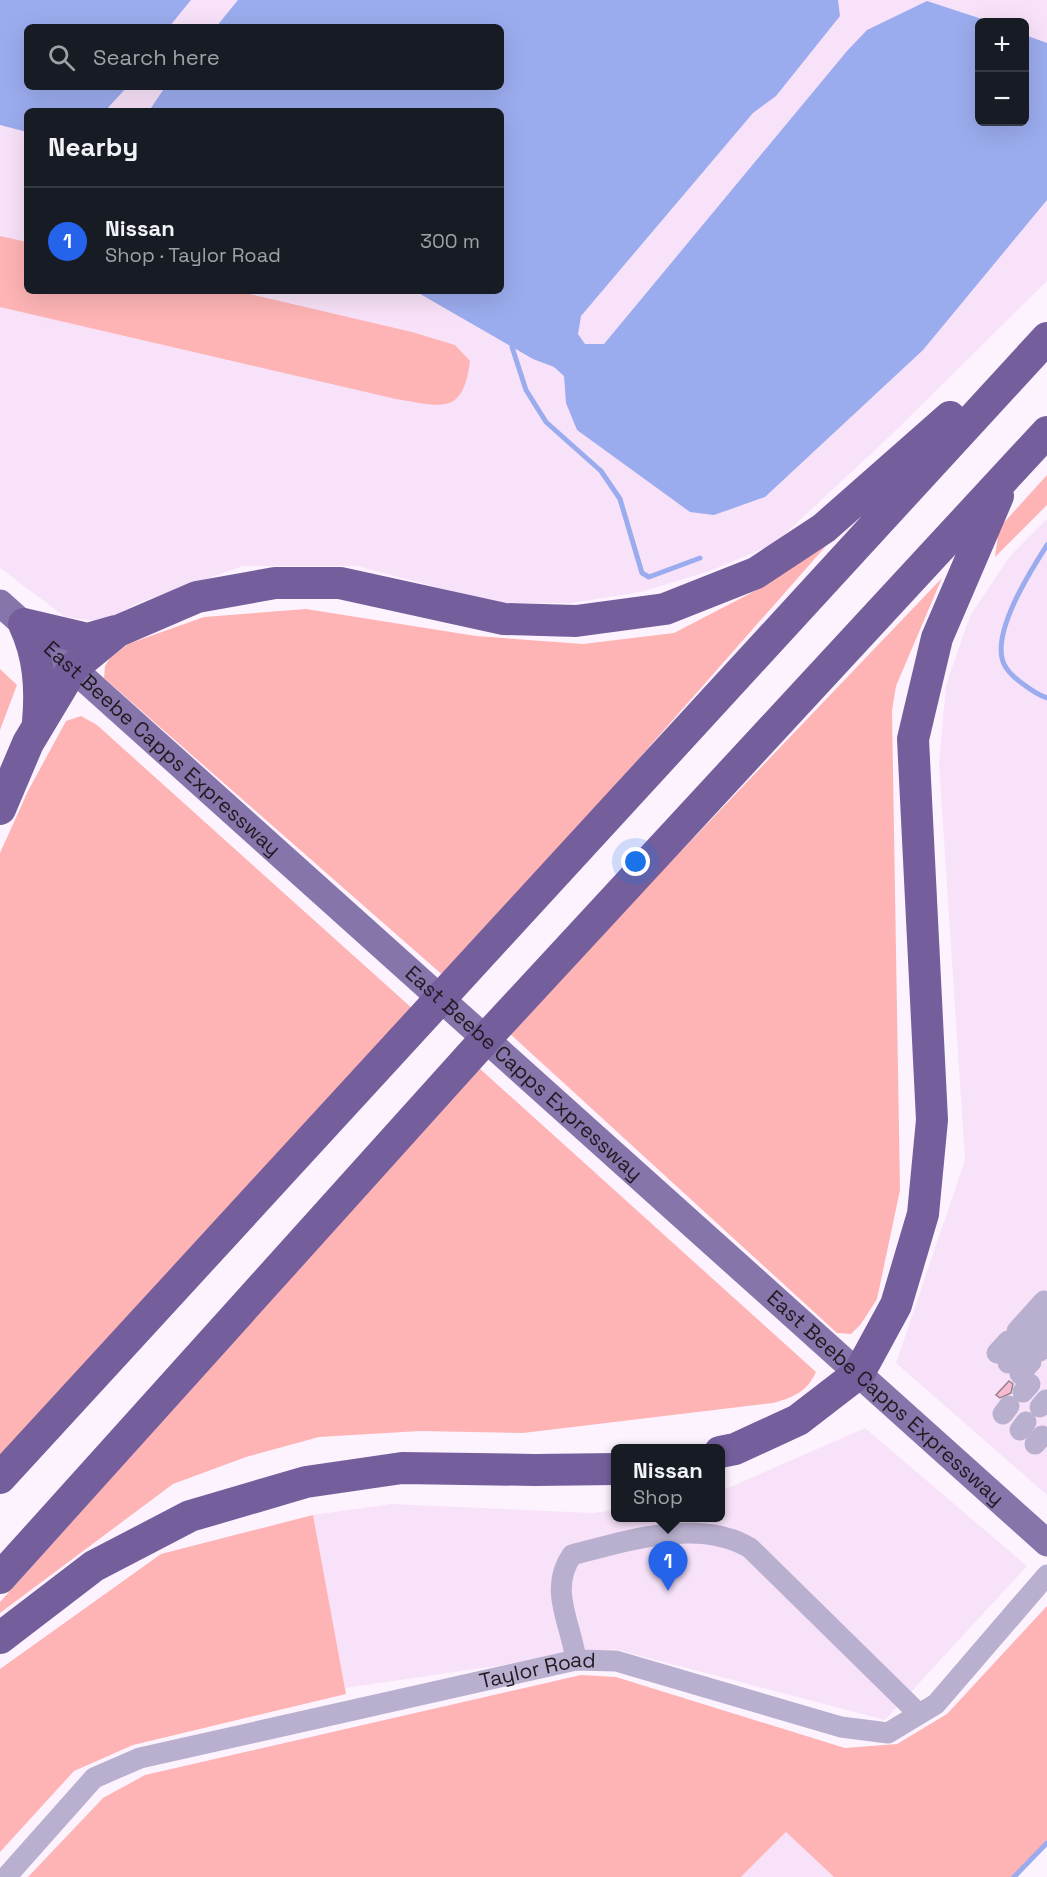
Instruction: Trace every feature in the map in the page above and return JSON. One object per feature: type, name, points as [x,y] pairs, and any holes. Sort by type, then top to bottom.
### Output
[{"type":"highway","points":[[24,624],[88,639],[118,631],[197,597],[275,583],[340,583],[504,619],[576,621],[665,609],[756,573],[824,528],[1047,332]]},
{"type":"highway","points":[[0,1478],[1047,338]]},
{"type":"highway","points":[[0,1578],[481,1044],[1047,432]]},
{"type":"highway","points":[[725,1451],[735,1449],[798,1420],[859,1373],[896,1305],[910,1259],[923,1214],[932,1120],[913,739],[937,638],[1007,476]]},
{"type":"highway","points":[[24,624],[34,644],[40,684],[38,726]]},
{"type":"highway","points":[[0,809],[38,726],[73,668],[118,631]]},
{"type":"highway","points":[[0,1638],[94,1566],[190,1516],[306,1482],[402,1468],[611,1469]]},
{"type":"main road","name":"East Beebe Capps Expressway","points":[[0,603],[1047,1543]]},
{"type":"street","points":[[1020,1365],[1046,1311]]},
{"type":"street","points":[[576,1660],[560,1596],[564,1567],[572,1555],[634,1540],[679,1534],[724,1536],[750,1548],[919,1714]]},
{"type":"street","name":"Taylor Road","points":[[6,1877],[94,1778],[140,1758],[576,1660],[616,1661],[841,1727],[888,1733],[936,1704],[1047,1575]]},
{"type":"shaded area","points":[[0,0],[1047,0],[1047,281],[888,438],[774,544],[710,571],[641,592],[571,603],[497,603],[357,566],[243,566],[138,603],[104,622],[65,617],[0,568]]},
{"type":"shaded area","points":[[0,236],[24,241],[24,294],[250,294],[412,332],[455,345],[470,361],[462,392],[455,399],[447,404],[426,404],[0,307]]},
{"type":"shaded area","points":[[1047,475],[1047,505],[995,557],[999,528]]},
{"type":"shaded area","points":[[876,489],[446,978],[104,678],[105,666],[110,658],[128,644],[204,617],[306,609],[476,636],[583,644],[674,633],[770,583]]},
{"type":"shaded area","points":[[1047,519],[1047,1495],[896,1363],[965,1160],[939,764],[946,685],[970,616],[1010,556]]},
{"type":"shaded area","points":[[942,578],[896,686],[892,711],[900,1190],[877,1299],[861,1324],[851,1334],[837,1333],[508,1032]]},
{"type":"shaded area","points":[[0,669],[17,685],[0,730]]},
{"type":"shaded area","points":[[81,716],[97,725],[414,1010],[0,1462],[0,853],[28,791],[66,721]]},
{"type":"shaded area","points":[[478,1067],[816,1372],[804,1389],[793,1396],[773,1403],[523,1433],[420,1431],[319,1437],[246,1457],[173,1484],[0,1613],[0,1602]]},
{"type":"shaded area","points":[[865,1428],[1027,1566],[885,1720],[614,1649],[345,1688],[313,1515],[391,1504],[593,1513],[611,1511],[611,1522],[725,1522],[725,1489]]},
{"type":"shaded area","points":[[313,1515],[346,1694],[133,1745],[74,1771],[0,1852],[0,1669],[161,1554]]},
{"type":"shaded area","points":[[1047,1606],[1047,1840],[1013,1877],[834,1877],[786,1832],[741,1877],[28,1877],[103,1798],[145,1775],[581,1675],[616,1677],[845,1748],[897,1744],[947,1714]]},
{"type":"shaded area","points":[[786,1832],[834,1877],[741,1877]]},
{"type":"water","points":[[0,0],[191,0],[171,24],[24,24],[24,90],[124,90],[108,108],[24,108],[24,131],[0,125]]},
{"type":"water","points":[[238,0],[838,0],[840,16],[776,96],[753,113],[581,316],[578,334],[585,344],[604,344],[847,51],[867,30],[927,1],[979,18],[975,18],[975,126],[1029,126],[1029,36],[1047,43],[1047,200],[923,350],[765,497],[714,515],[690,512],[577,430],[566,403],[564,376],[554,367],[533,359],[420,294],[504,294],[504,108],[151,108],[163,90],[504,90],[504,24],[218,24]]},
{"type":"building","points":[[1009,1381],[1013,1384],[1011,1393],[1000,1398],[996,1395]]},
{"type":"waterway","points":[[512,347],[526,390],[546,422],[601,471],[620,499],[642,573],[649,577],[700,558]]},
{"type":"waterway","points":[[1047,545],[1014,603],[1007,620],[1001,651],[1004,664],[1012,676],[1047,698]]},
{"type":"waterway","points":[[1014,1877],[1047,1843]]},
{"type":"place","name":"Nissan","points":[[668,1591]]}]
